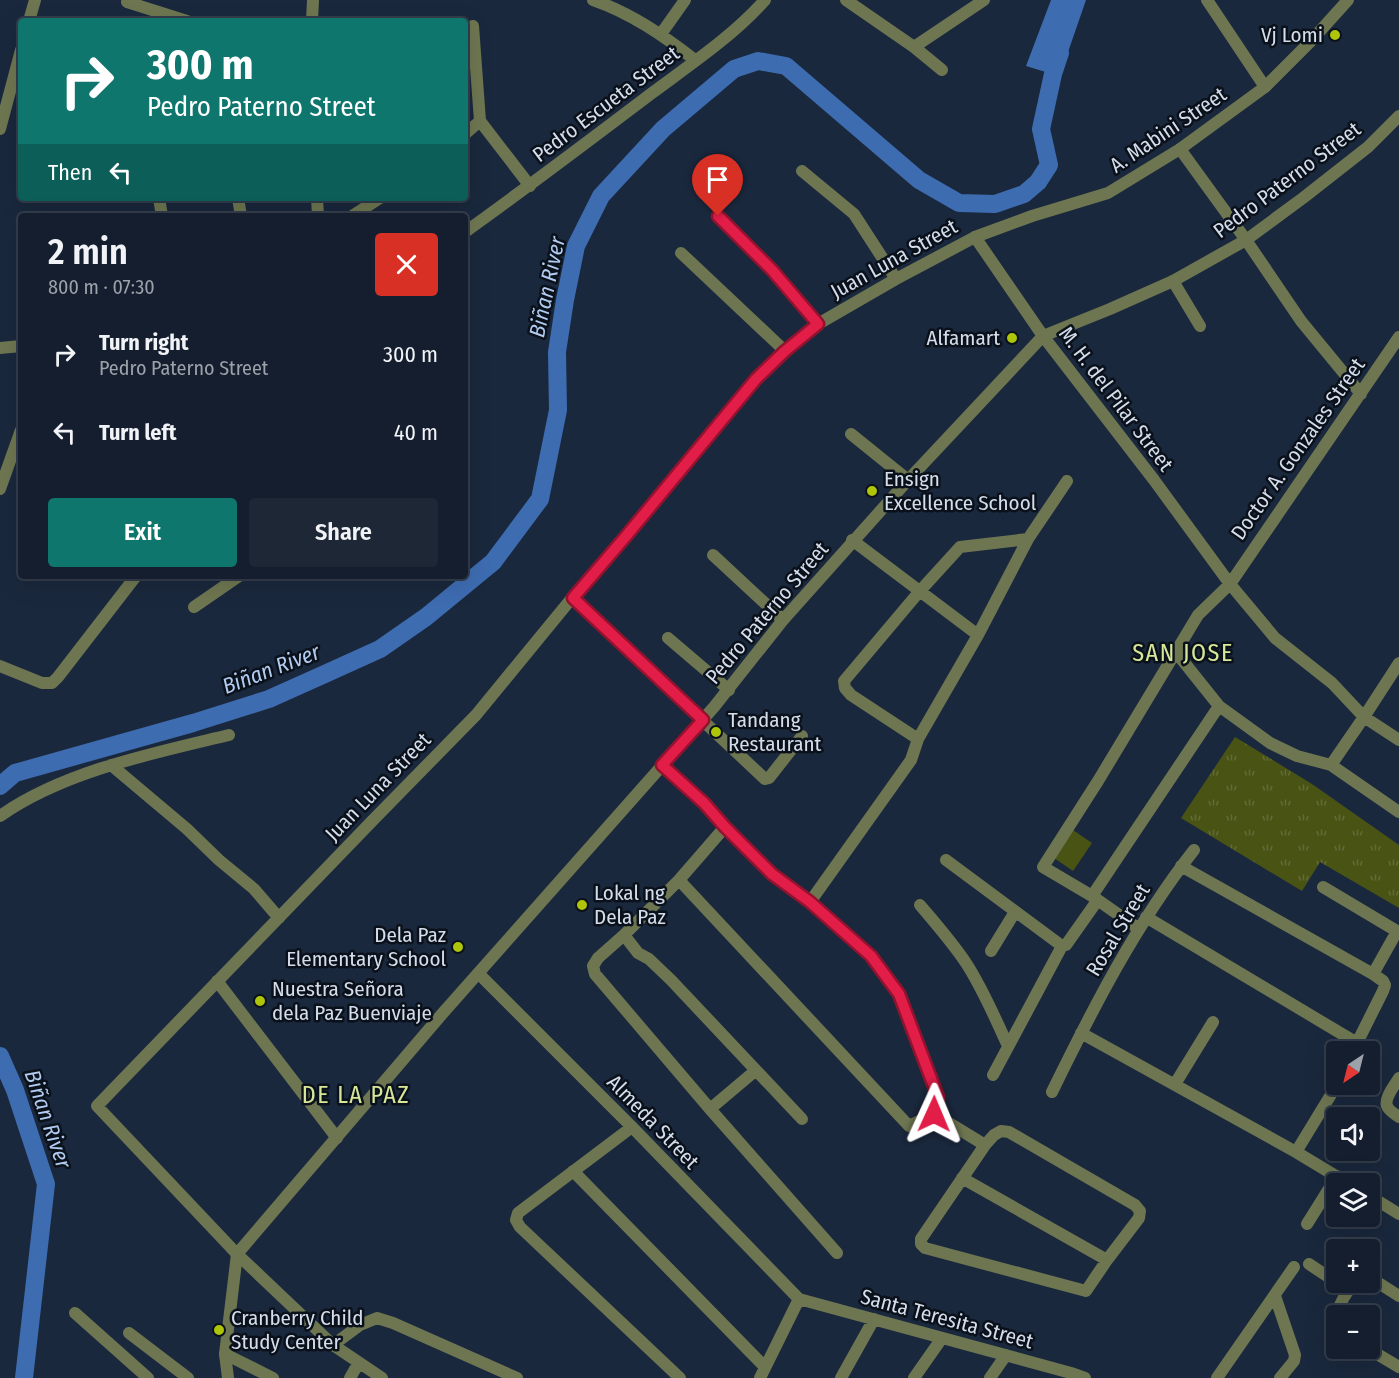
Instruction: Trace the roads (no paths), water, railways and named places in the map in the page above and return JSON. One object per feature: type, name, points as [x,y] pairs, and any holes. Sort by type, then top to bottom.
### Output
[{"type":"street","points":[[30,18],[34,0]]},
{"type":"street","points":[[312,18],[313,0]]},
{"type":"street","points":[[593,0],[611,6],[661,34],[695,60]]},
{"type":"street","points":[[661,34],[685,0]]},
{"type":"street","name":"Pedro Escueta Street","points":[[468,230],[530,186],[748,19],[765,0]]},
{"type":"street","points":[[846,0],[914,47],[942,70]]},
{"type":"street","points":[[914,47],[984,0]]},
{"type":"street","points":[[1208,0],[1265,87]]},
{"type":"street","name":"A. Mabini Street","points":[[975,237],[1032,216],[1108,193],[1180,149],[1265,87],[1348,0]]},
{"type":"street","points":[[127,2],[157,16]]},
{"type":"street","points":[[473,26],[469,43],[478,81],[480,121],[530,186]]},
{"type":"street","points":[[0,129],[18,61]]},
{"type":"street","name":"Pedro Paterno Street","points":[[237,1254],[388,1077],[729,690],[783,620],[852,540],[1043,336],[1173,281],[1246,240],[1368,147],[1399,116]]},
{"type":"street","points":[[468,131],[480,121]]},
{"type":"street","points":[[1180,149],[1301,321],[1361,394]]},
{"type":"street","points":[[802,171],[854,214],[896,279]]},
{"type":"street","points":[[357,213],[375,201]]},
{"type":"street","points":[[718,216],[772,270],[818,324]]},
{"type":"street","name":"Juan Luna Street","points":[[381,1378],[333,1345],[237,1254],[97,1106],[477,715],[756,379],[818,324],[975,237]]},
{"type":"street","name":"M. H. del Pilar Street","points":[[975,237],[1043,336],[1154,480],[1230,584],[1275,638],[1332,683],[1364,717],[1399,740]]},
{"type":"street","points":[[681,253],[785,351]]},
{"type":"street","points":[[1173,281],[1200,326]]},
{"type":"street","name":"Doctor A. Gonzales Street","points":[[1095,899],[1043,867],[1198,615],[1230,584],[1399,337]]},
{"type":"street","points":[[0,348],[18,346]]},
{"type":"street","points":[[851,434],[908,480]]},
{"type":"street","points":[[0,489],[18,438]]},
{"type":"street","points":[[810,902],[911,760],[918,739],[978,635],[1028,539],[1067,481]]},
{"type":"street","points":[[918,739],[851,695],[845,688],[844,681],[960,547],[1028,539]]},
{"type":"street","points":[[852,540],[978,635]]},
{"type":"street","points":[[713,555],[783,620]]},
{"type":"street","points":[[0,666],[42,683],[52,682],[134,579]]},
{"type":"street","points":[[194,607],[235,579]]},
{"type":"street","points":[[573,598],[765,779],[769,778],[802,736]]},
{"type":"street","points":[[668,638],[729,690]]},
{"type":"street","points":[[1175,651],[1219,706],[1270,743],[1297,756],[1331,765],[1399,812]]},
{"type":"street","points":[[1331,765],[1399,663]]},
{"type":"street","points":[[993,1075],[1062,946],[1066,945],[1219,706]]},
{"type":"street","points":[[0,816],[19,803],[44,791],[111,765],[230,735]]},
{"type":"street","points":[[111,765],[254,889],[279,918]]},
{"type":"street","points":[[662,765],[704,803],[772,874],[810,902],[871,956],[899,994],[938,1097],[934,1114]]},
{"type":"street","points":[[725,827],[679,880],[592,966],[595,974],[710,1109],[837,1253]]},
{"type":"street","name":"Rosal Street","points":[[1052,1092],[1081,1033],[1138,929],[1194,850]]},
{"type":"street","points":[[946,860],[1062,946]]},
{"type":"street","points":[[1146,917],[1352,1040],[1360,1037],[1383,991],[1385,985],[1383,981],[1181,866]]},
{"type":"street","points":[[679,880],[909,1126],[934,1114]]},
{"type":"street","points":[[1323,887],[1395,930],[1395,935],[1372,974]]},
{"type":"street","points":[[1095,899],[1138,929]]},
{"type":"street","points":[[920,905],[966,963],[980,986],[1008,1046]]},
{"type":"street","points":[[991,951],[1016,912]]},
{"type":"street","points":[[624,935],[633,948],[649,959],[671,981],[802,1119]]},
{"type":"street","name":"Almeda Street","points":[[479,974],[799,1299]]},
{"type":"street","points":[[217,981],[337,1137]]},
{"type":"street","points":[[1175,1084],[1213,1022]]},
{"type":"street","points":[[1081,1033],[1332,1173]]},
{"type":"street","points":[[710,1109],[755,1071]]},
{"type":"street","points":[[1399,1078],[1386,1101],[1389,1110],[1399,1117]]},
{"type":"street","points":[[1296,1152],[1331,1095]]},
{"type":"street","points":[[934,1114],[985,1145]]},
{"type":"street","points":[[632,1127],[518,1213],[516,1220],[519,1227],[680,1378]]},
{"type":"street","points":[[1000,1131],[1009,1132],[1135,1205],[1140,1211],[1139,1218],[1086,1291],[925,1248],[921,1244],[921,1239],[962,1178],[994,1135],[1000,1131]]},
{"type":"street","points":[[573,1171],[762,1372],[799,1299]]},
{"type":"street","points":[[962,1178],[1107,1260]]},
{"type":"street","points":[[1307,1224],[1326,1194]]},
{"type":"street","points":[[1380,1202],[1399,1214]]},
{"type":"street","points":[[228,1378],[225,1354],[237,1254]]},
{"type":"street","points":[[1309,1264],[1326,1275]]},
{"type":"street","points":[[1217,1378],[1294,1268]]},
{"type":"street","points":[[1380,1284],[1399,1296]]},
{"type":"street","points":[[1275,1296],[1295,1355],[1294,1361],[1280,1378]]},
{"type":"street","name":"Santa Teresita Street","points":[[799,1299],[1085,1378]]},
{"type":"street","points":[[75,1313],[148,1378]]},
{"type":"street","points":[[333,1345],[360,1324],[377,1318],[517,1378]]},
{"type":"street","points":[[842,1378],[874,1319]]},
{"type":"street","points":[[129,1333],[188,1378]]},
{"type":"street","points":[[914,1378],[942,1338]]},
{"type":"street","points":[[225,1354],[273,1378]]},
{"type":"street","points":[[990,1378],[1006,1356]]},
{"type":"street","points":[[1380,1356],[1399,1367]]},
{"type":"street","points":[[350,1378],[358,1364]]},
{"type":"water","points":[[1051,0],[1086,0],[1058,81],[1052,74],[1026,66]]},
{"type":"waterway","name":"Biñan River","points":[[0,786],[15,773],[269,699],[380,649],[426,617],[493,562],[540,499],[558,410],[557,352],[576,246],[601,196],[663,129],[734,69],[758,61],[786,66],[919,180],[959,203],[995,204],[1024,194],[1038,182],[1049,165],[1041,129],[1060,53]]},
{"type":"waterway","name":"Biñan River","points":[[0,1056],[15,1090],[46,1184],[24,1378]]},
{"type":"place","name":"Vj Lomi","points":[[1335,35]]},
{"type":"place","name":"Alfamart","points":[[1012,338]]},
{"type":"place","name":"Ensign Excellence School","points":[[872,491]]},
{"type":"place","name":"Tandang Restaurant","points":[[716,732]]},
{"type":"place","name":"Lokal ng Dela Paz","points":[[582,905]]},
{"type":"place","name":"Dela Paz Elementary School","points":[[458,947]]},
{"type":"place","name":"Nuestra Señora dela Paz Buenviaje","points":[[260,1001]]},
{"type":"place","name":"Cranberry Child Study Center","points":[[219,1330]]},
{"type":"district","name":"SAN JOSE","points":[[1183,653]]},
{"type":"district","name":"DE LA PAZ","points":[[356,1095]]}]
